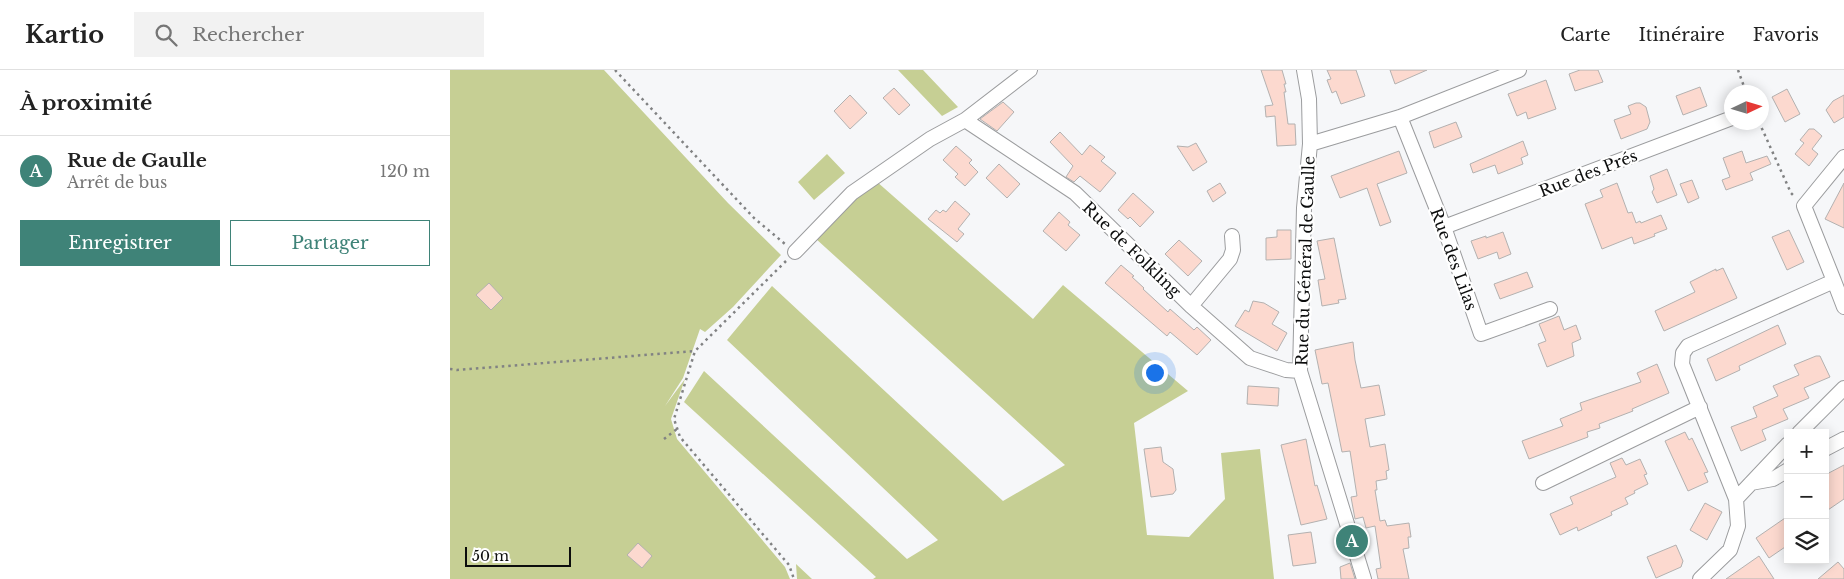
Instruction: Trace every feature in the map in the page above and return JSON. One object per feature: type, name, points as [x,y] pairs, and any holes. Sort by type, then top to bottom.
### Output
[{"type":"street","points":[[795,252],[852,193],[930,138],[965,120],[1030,70]]},
{"type":"street","name":"Rue du Général de Gaulle","points":[[1304,70],[1309,99],[1310,144],[1304,208],[1300,372],[1364,579]]},
{"type":"street","points":[[1310,144],[1400,117],[1519,70]]},
{"type":"street","name":"Rue des Lilas","points":[[1400,117],[1444,227],[1481,334],[1550,309]]},
{"type":"street","name":"Rue de Folkling","points":[[965,120],[1075,193],[1191,306],[1250,358],[1286,370],[1300,372]]},
{"type":"street","name":"Rue des Prés","points":[[1444,227],[1724,121]]},
{"type":"street","points":[[1844,157],[1804,206],[1844,307]]},
{"type":"street","points":[[1191,306],[1230,259],[1233,250],[1232,236]]},
{"type":"street","points":[[1700,579],[1730,550],[1738,526],[1736,499],[1682,364],[1683,353],[1688,346],[1834,281]]},
{"type":"street","points":[[1803,429],[1844,388]]},
{"type":"street","points":[[1543,483],[1700,407]]},
{"type":"street","points":[[1829,447],[1844,439]]},
{"type":"street","points":[[1736,499],[1784,448]]},
{"type":"street","points":[[1750,483],[1773,478],[1784,472]]},
{"type":"path","points":[[615,70],[754,218],[795,252],[696,351],[674,419],[680,436],[789,565],[794,579]]},
{"type":"path","points":[[1738,70],[1743,85]]},
{"type":"path","points":[[1763,130],[1791,193],[1804,206]]},
{"type":"path","points":[[450,369],[457,370],[696,351]]},
{"type":"path","points":[[664,439],[677,429]]},
{"type":"green space","points":[[450,70],[604,70],[728,203],[781,255],[733,307],[705,332],[700,329],[683,378],[665,406],[685,379],[671,419],[677,439],[785,567],[790,579],[450,579]]},
{"type":"green space","points":[[898,70],[923,70],[958,107],[942,116]]},
{"type":"green space","points":[[827,154],[845,173],[814,200],[798,182]]},
{"type":"green space","points":[[876,181],[1033,319],[1063,285],[1188,391],[1134,423],[1147,535],[1189,537],[1225,499],[1221,453],[1260,449],[1274,579],[873,579],[876,577],[684,402],[704,371],[907,559],[938,540],[727,340],[772,286],[1003,501],[1065,465],[815,238],[855,197]]},
{"type":"green space","points":[[796,564],[812,579],[797,579]]},
{"type":"building","points":[[1261,70],[1282,70],[1286,84],[1284,84],[1286,92],[1284,92],[1288,124],[1295,124],[1296,145],[1277,146],[1275,116],[1266,117],[1265,106],[1273,105]]},
{"type":"building","points":[[1327,70],[1356,70],[1365,96],[1341,104],[1336,91],[1332,93],[1327,80],[1331,79]]},
{"type":"building","points":[[1390,70],[1427,70],[1395,84]]},
{"type":"building","points":[[1580,70],[1598,70],[1603,82],[1575,91],[1569,74]]},
{"type":"building","points":[[1546,80],[1556,109],[1528,119],[1526,112],[1517,116],[1508,94]]},
{"type":"building","points":[[1700,87],[1707,106],[1683,115],[1676,96]]},
{"type":"building","points":[[894,88],[910,105],[899,115],[883,98]]},
{"type":"building","points":[[1787,89],[1800,114],[1785,122],[1772,97]]},
{"type":"building","points":[[850,95],[867,113],[850,129],[834,111]]},
{"type":"building","points":[[1844,95],[1844,117],[1834,123],[1826,110],[1833,101]]},
{"type":"building","points":[[1003,102],[1014,112],[997,131],[980,119]]},
{"type":"building","points":[[1636,103],[1646,107],[1650,122],[1647,129],[1621,139],[1614,120],[1631,114],[1628,106]]},
{"type":"building","points":[[1456,122],[1462,137],[1434,148],[1429,132]]},
{"type":"building","points":[[1809,129],[1814,129],[1822,136],[1812,149],[1818,154],[1809,166],[1795,154],[1804,143],[1800,140]]},
{"type":"building","points":[[1060,132],[1082,155],[1090,145],[1105,157],[1101,161],[1116,173],[1100,192],[1080,176],[1074,182],[1066,177],[1073,166],[1050,142]]},
{"type":"building","points":[[1523,141],[1528,155],[1521,158],[1523,164],[1498,174],[1495,165],[1473,173],[1470,164]]},
{"type":"building","points":[[1196,143],[1207,162],[1193,171],[1177,146],[1188,147]]},
{"type":"building","points":[[956,146],[972,160],[969,163],[978,172],[965,186],[955,177],[958,174],[943,160]]},
{"type":"building","points":[[1399,151],[1407,173],[1377,184],[1391,222],[1380,226],[1367,188],[1340,198],[1331,176]]},
{"type":"building","points":[[1742,151],[1746,163],[1767,156],[1771,164],[1750,173],[1753,180],[1726,190],[1722,180],[1730,177],[1723,158]]},
{"type":"building","points":[[999,164],[1020,184],[1007,198],[986,178]]},
{"type":"building","points":[[1667,169],[1677,195],[1657,203],[1652,192],[1654,189],[1650,176]]},
{"type":"building","points":[[1692,180],[1699,198],[1688,203],[1680,184]]},
{"type":"building","points":[[1220,183],[1226,193],[1213,202],[1207,191]]},
{"type":"building","points":[[1617,183],[1628,213],[1632,212],[1636,223],[1640,221],[1641,223],[1661,215],[1667,229],[1634,244],[1632,237],[1602,249],[1585,204],[1603,197],[1600,190]]},
{"type":"building","points":[[1844,183],[1844,228],[1825,219]]},
{"type":"building","points":[[1133,193],[1154,212],[1140,227],[1130,217],[1128,219],[1118,210]]},
{"type":"building","points":[[955,201],[970,214],[958,229],[964,234],[957,242],[928,219],[936,210],[940,213],[943,210],[946,212]]},
{"type":"building","points":[[1059,212],[1070,222],[1068,225],[1080,235],[1066,251],[1043,231]]},
{"type":"building","points":[[1277,230],[1291,230],[1291,259],[1266,260],[1266,238],[1277,237]]},
{"type":"building","points":[[1789,230],[1804,262],[1787,270],[1772,237]]},
{"type":"building","points":[[1503,232],[1511,254],[1499,259],[1497,252],[1478,259],[1471,241]]},
{"type":"building","points":[[1334,238],[1346,299],[1338,300],[1339,303],[1322,306],[1318,280],[1325,279],[1317,241]]},
{"type":"building","points":[[1179,240],[1202,261],[1188,276],[1165,254]]},
{"type":"building","points":[[1121,265],[1168,312],[1170,309],[1194,330],[1197,327],[1211,340],[1197,355],[1170,332],[1167,336],[1105,283]]},
{"type":"building","points":[[1723,268],[1737,298],[1664,331],[1655,311],[1695,292],[1690,282],[1716,269],[1716,271]]},
{"type":"building","points":[[1527,272],[1533,287],[1500,299],[1494,284]]},
{"type":"building","points":[[489,283],[503,298],[491,310],[476,295]]},
{"type":"building","points":[[1253,301],[1264,303],[1279,312],[1272,324],[1287,333],[1277,351],[1235,326],[1245,310],[1249,312]]},
{"type":"building","points":[[1559,316],[1564,330],[1576,325],[1581,339],[1572,343],[1574,356],[1547,367],[1538,344],[1546,341],[1539,324]]},
{"type":"building","points":[[1778,325],[1786,344],[1739,366],[1740,370],[1716,381],[1707,359]]},
{"type":"building","points":[[1353,342],[1361,388],[1379,385],[1385,415],[1365,419],[1370,447],[1385,444],[1389,470],[1386,471],[1387,479],[1376,481],[1377,490],[1375,490],[1380,521],[1385,520],[1387,526],[1409,523],[1411,537],[1408,537],[1409,548],[1403,549],[1409,579],[1378,579],[1376,569],[1381,568],[1375,526],[1366,528],[1363,517],[1355,519],[1351,497],[1357,496],[1350,451],[1342,452],[1328,383],[1322,384],[1315,350]]},
{"type":"building","points":[[1820,356],[1830,377],[1804,388],[1809,398],[1783,409],[1788,419],[1762,430],[1766,440],[1741,451],[1731,427],[1757,417],[1753,407],[1778,396],[1773,386],[1799,375],[1794,365]]},
{"type":"building","points":[[1657,364],[1669,393],[1632,409],[1633,411],[1599,424],[1600,428],[1587,432],[1588,437],[1529,459],[1522,441],[1563,426],[1560,419],[1582,410],[1580,403],[1641,382],[1637,373]]},
{"type":"building","points":[[1248,386],[1279,388],[1278,406],[1247,404]]},
{"type":"building","points":[[1685,432],[1689,440],[1692,438],[1708,472],[1704,473],[1708,482],[1688,491],[1665,441]]},
{"type":"building","points":[[1306,439],[1315,486],[1317,485],[1327,519],[1301,525],[1281,445]]},
{"type":"building","points":[[1161,447],[1163,462],[1173,469],[1176,490],[1173,494],[1151,497],[1144,449]]},
{"type":"building","points":[[1622,458],[1626,465],[1640,459],[1647,474],[1644,475],[1648,484],[1625,498],[1628,504],[1611,512],[1612,515],[1578,531],[1577,527],[1560,535],[1550,514],[1573,504],[1570,497],[1616,477],[1610,463]]},
{"type":"building","points":[[1844,465],[1844,499],[1829,509],[1829,474]]},
{"type":"building","points":[[1705,503],[1722,512],[1707,540],[1690,530]]},
{"type":"building","points":[[1784,519],[1784,548],[1769,558],[1756,538]]},
{"type":"building","points":[[1311,532],[1316,563],[1293,566],[1288,535]]},
{"type":"building","points":[[638,543],[652,556],[642,568],[627,555]]},
{"type":"building","points":[[1676,545],[1683,561],[1681,567],[1656,578],[1647,557]]},
{"type":"building","points":[[1759,556],[1774,579],[1726,579]]},
{"type":"building","points":[[1838,562],[1844,569],[1844,579],[1818,579]]},
{"type":"building","points":[[1350,563],[1355,579],[1341,579],[1340,567]]},
{"type":"place","name":"Rue de Gaulle","points":[[1352,541]]}]
